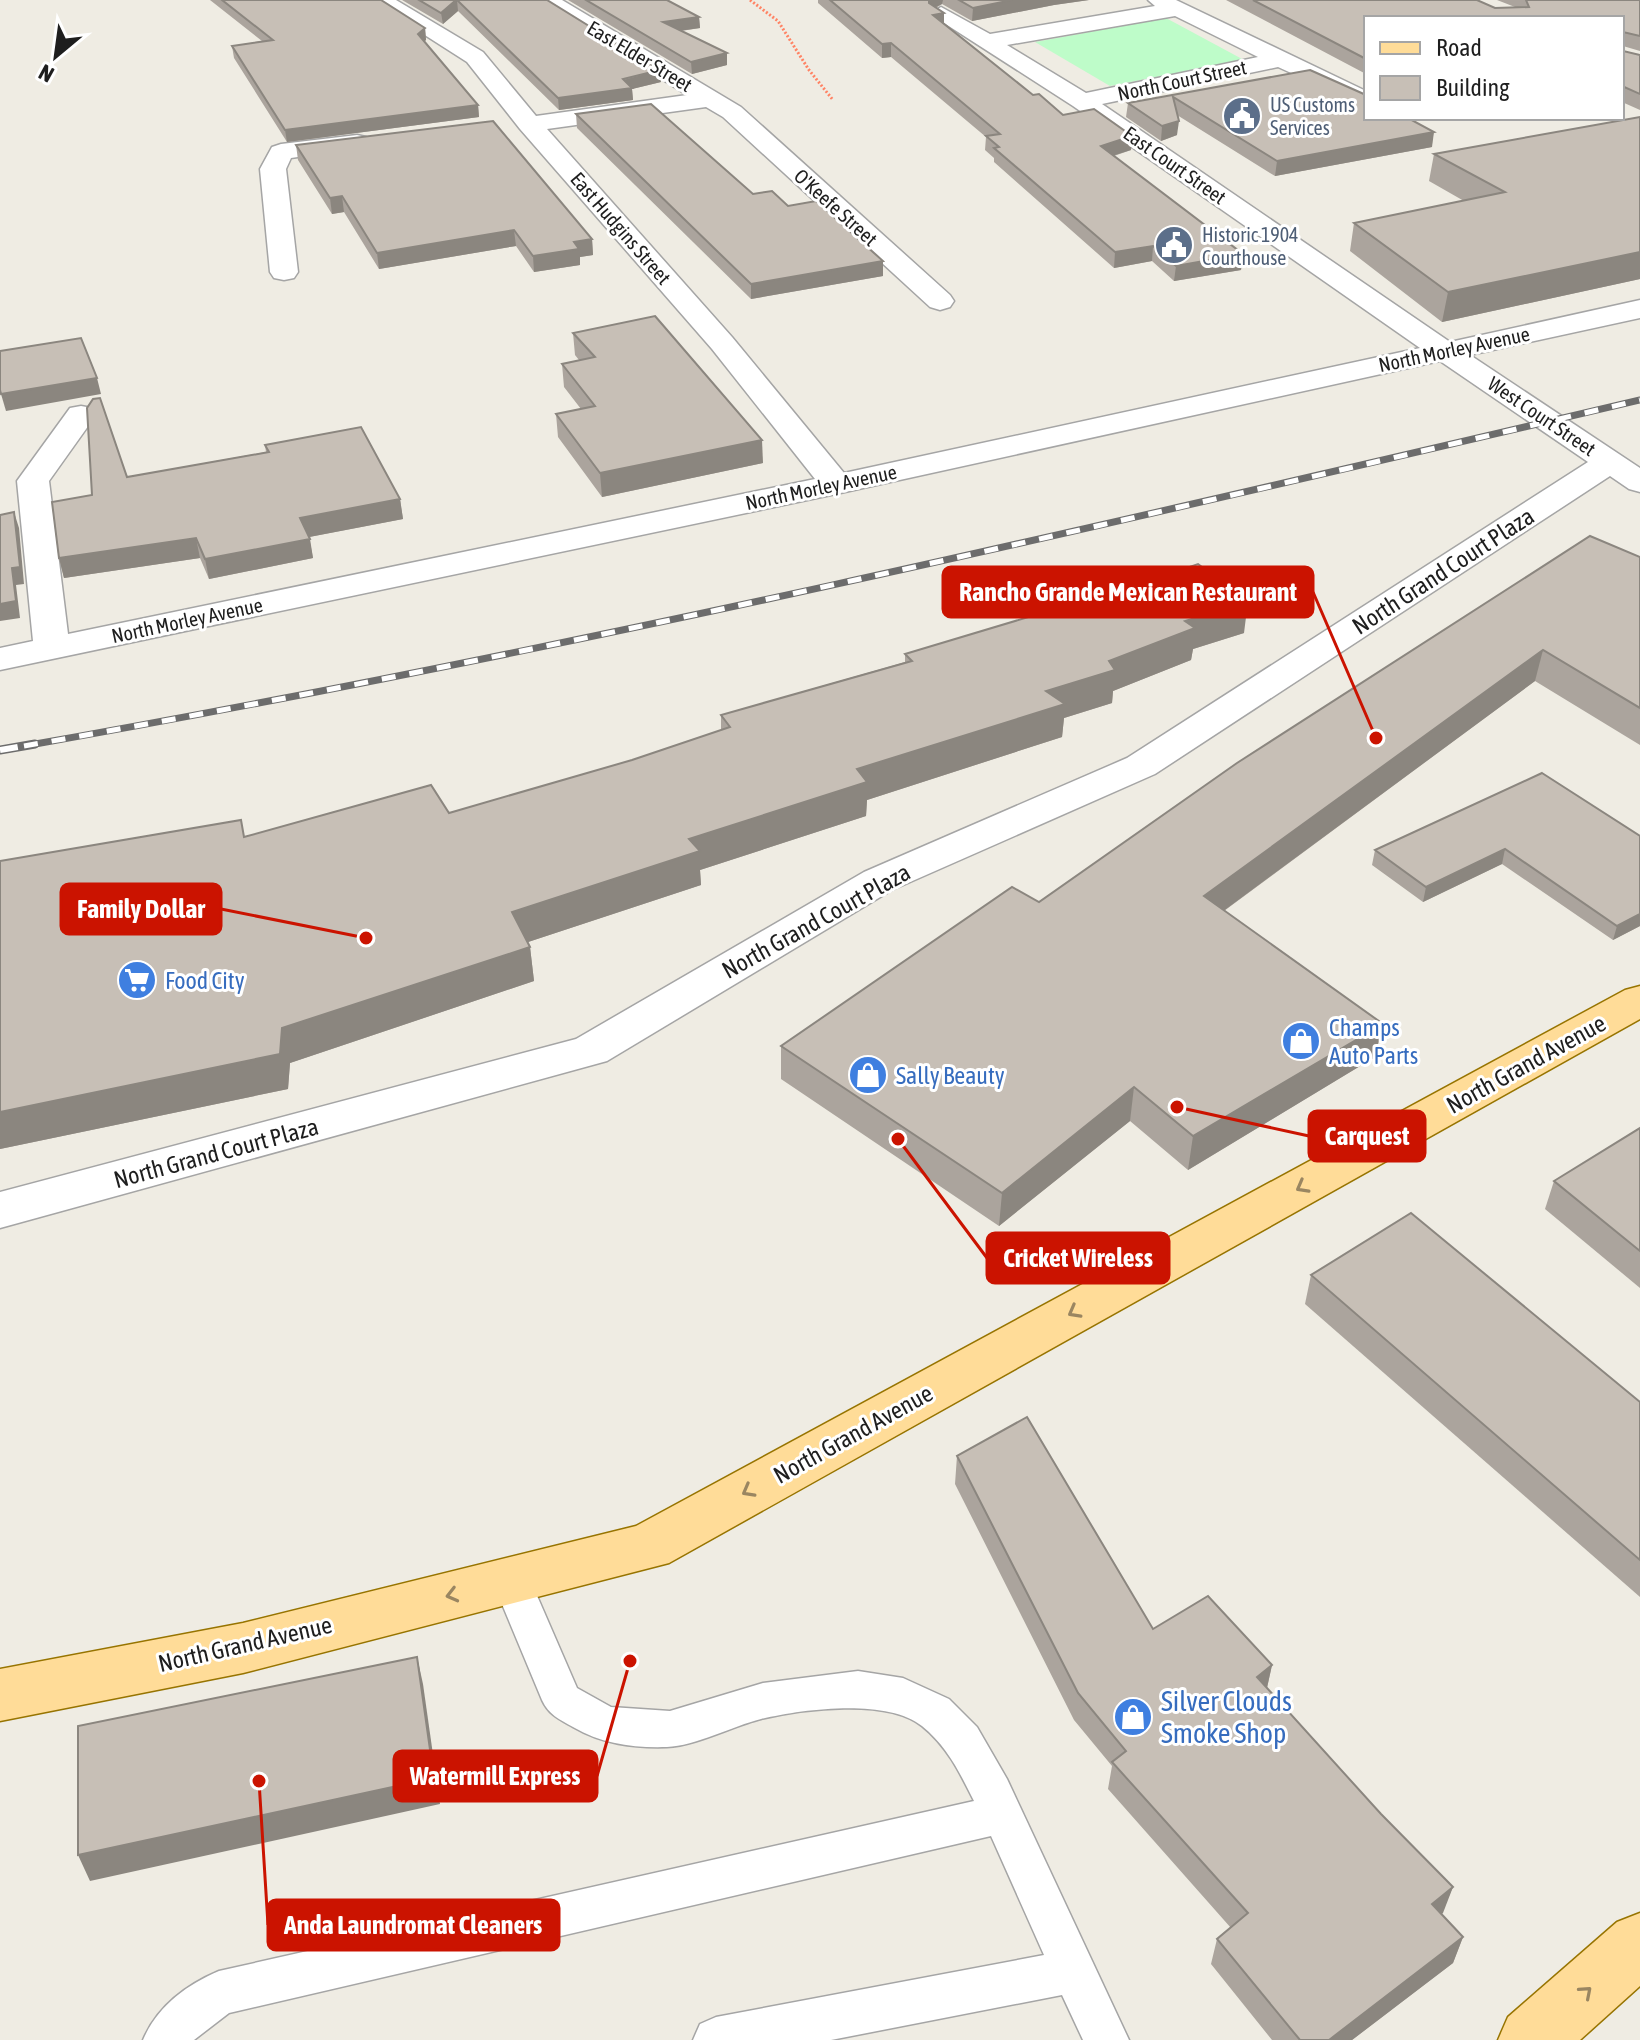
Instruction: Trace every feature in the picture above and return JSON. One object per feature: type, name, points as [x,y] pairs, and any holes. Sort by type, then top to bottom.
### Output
[{"type":"main road","name":"North Grand Avenue","points":[[0,1695],[243,1648],[649,1546],[1640,1000]]},
{"type":"main road","points":[[1531,2040],[1640,1944]]},
{"type":"street","name":"East Hudgins Street","points":[[381,0],[475,57],[528,123],[722,343],[836,484]]},
{"type":"street","name":"East Elder Street","points":[[547,0],[721,105]]},
{"type":"street","points":[[986,42],[1168,4],[1364,99]]},
{"type":"street","name":"East Court Street","points":[[941,14],[1082,101],[1444,351]]},
{"type":"street","name":"North Court Street","points":[[1082,101],[1281,59]]},
{"type":"street","points":[[496,125],[721,105]]},
{"type":"street","name":"O'Keefe Street","points":[[721,105],[940,301]]},
{"type":"street","points":[[284,272],[273,169],[281,152],[388,138]]},
{"type":"street","name":"North Morley Avenue","points":[[0,659],[836,484],[1640,309]]},
{"type":"street","name":"West Court Street","points":[[1444,351],[1625,472]]},
{"type":"street","points":[[52,648],[33,481],[81,415]]},
{"type":"street","name":"North Grand Court Plaza","points":[[0,1210],[591,1050],[878,881],[1141,766],[1625,472]]},
{"type":"street","points":[[0,485],[33,481]]},
{"type":"lane","points":[[511,1580],[562,1700],[605,1725],[670,1729],[763,1701],[858,1689],[903,1696],[935,1712],[963,1740],[1002,1814],[1106,2040]]},
{"type":"lane","points":[[166,2040],[180,2021],[219,1993],[1002,1814]]},
{"type":"lane","points":[[716,2040],[1074,1971]]},
{"type":"path","points":[[750,0],[766,7],[833,100]]},
{"type":"green space","points":[[1166,18],[1244,60],[1110,86],[1035,42]]},
{"type":"building","points":[[222,0],[381,0],[425,28],[418,34],[478,105],[285,130],[232,46],[273,40]]},
{"type":"building","points":[[419,0],[456,0],[441,13]]},
{"type":"building","points":[[457,0],[547,0],[660,70],[623,79],[632,88],[558,98]]},
{"type":"building","points":[[586,0],[667,0],[699,17],[663,22],[727,53],[691,62]]},
{"type":"building","points":[[830,0],[929,0],[944,13],[933,15],[1033,95],[1039,94],[1063,115],[1094,109],[1132,136],[1101,146],[1243,254],[1176,266],[1153,246],[1115,252],[994,148],[999,147],[986,136],[1000,134],[891,43],[882,44]]},
{"type":"building","points":[[959,0],[1012,0],[973,8]]},
{"type":"building","points":[[1253,0],[1477,0],[1495,8],[1529,7],[1526,0],[1640,0],[1640,36],[1624,32],[1624,16],[1364,16],[1364,58]]},
{"type":"building","points":[[1624,51],[1640,55],[1640,94],[1624,87]]},
{"type":"building","points":[[1310,70],[1364,94],[1364,120],[1412,120],[1434,132],[1277,161],[1173,97],[1179,121],[1162,126],[1128,103]]},
{"type":"building","points":[[651,104],[753,194],[772,191],[788,206],[816,201],[883,261],[751,284],[576,114]]},
{"type":"building","points":[[1640,117],[1640,252],[1448,292],[1354,223],[1505,192],[1434,154]]},
{"type":"building","points":[[493,121],[592,239],[574,242],[579,249],[533,256],[514,230],[377,253],[342,196],[330,198],[296,145]]},
{"type":"building","points":[[655,316],[762,440],[600,473],[556,414],[595,406],[562,364],[595,357],[573,333]]},
{"type":"building","points":[[81,338],[97,378],[1,394],[0,351]]},
{"type":"building","points":[[100,398],[127,477],[269,452],[265,445],[361,427],[400,499],[300,518],[310,539],[205,559],[196,538],[59,558],[52,502],[92,495],[87,408],[93,399]]},
{"type":"building","points":[[14,512],[20,567],[12,568],[16,601],[0,604],[0,515]]},
{"type":"building","points":[[1590,536],[1640,557],[1640,708],[1543,650],[1204,896],[1383,1024],[1193,1136],[1134,1087],[1002,1193],[781,1046],[1012,887],[1039,902],[1237,763]]},
{"type":"building","points":[[1198,564],[1248,601],[1185,621],[1195,628],[1109,661],[1115,670],[1046,691],[1065,704],[857,769],[867,782],[689,839],[700,851],[512,912],[530,947],[282,1028],[280,1054],[0,1112],[0,861],[241,820],[244,837],[431,785],[449,813],[632,760],[730,727],[721,715],[912,661],[905,654],[1045,612],[1048,615]]},
{"type":"building","points":[[1542,773],[1640,836],[1640,914],[1617,926],[1505,849],[1426,887],[1375,850]]},
{"type":"building","points":[[1640,1128],[1640,1251],[1554,1181]]},
{"type":"building","points":[[1411,1213],[1640,1402],[1640,1560],[1311,1275]]},
{"type":"building","points":[[1027,1417],[1153,1629],[1208,1596],[1272,1665],[1257,1677],[1381,1814],[1453,1887],[1432,1904],[1463,1937],[1329,2040],[1300,2040],[1217,1939],[1248,1913],[1112,1762],[1126,1751],[1078,1693],[957,1456]]},
{"type":"building","points":[[417,1657],[434,1778],[78,1855],[78,1726]]},
{"type":"railway","points":[[35,744],[430,670],[834,585],[1640,400]]},
{"type":"railway","points":[[0,750],[35,744]]},
{"type":"railway","points":[[24,746],[35,744]]},
{"type":"place","name":"US Customs Services","points":[[1242,116]]},
{"type":"place","name":"Historic 1904 Courthouse","points":[[1174,245]]},
{"type":"place","name":"Rancho Grande Mexican Restaurant","points":[[1376,738]]},
{"type":"place","name":"Family Dollar","points":[[366,938]]},
{"type":"place","name":"Food City","points":[[137,980]]},
{"type":"place","name":"Champs Auto Parts","points":[[1301,1041]]},
{"type":"place","name":"Sally Beauty","points":[[868,1075]]},
{"type":"place","name":"Carquest","points":[[1177,1107]]},
{"type":"place","name":"Cricket Wireless","points":[[898,1139]]},
{"type":"place","name":"Watermill Express","points":[[630,1661]]},
{"type":"place","name":"Silver Clouds Smoke Shop","points":[[1133,1717]]},
{"type":"place","name":"Anda Laundromat Cleaners","points":[[259,1781]]}]
